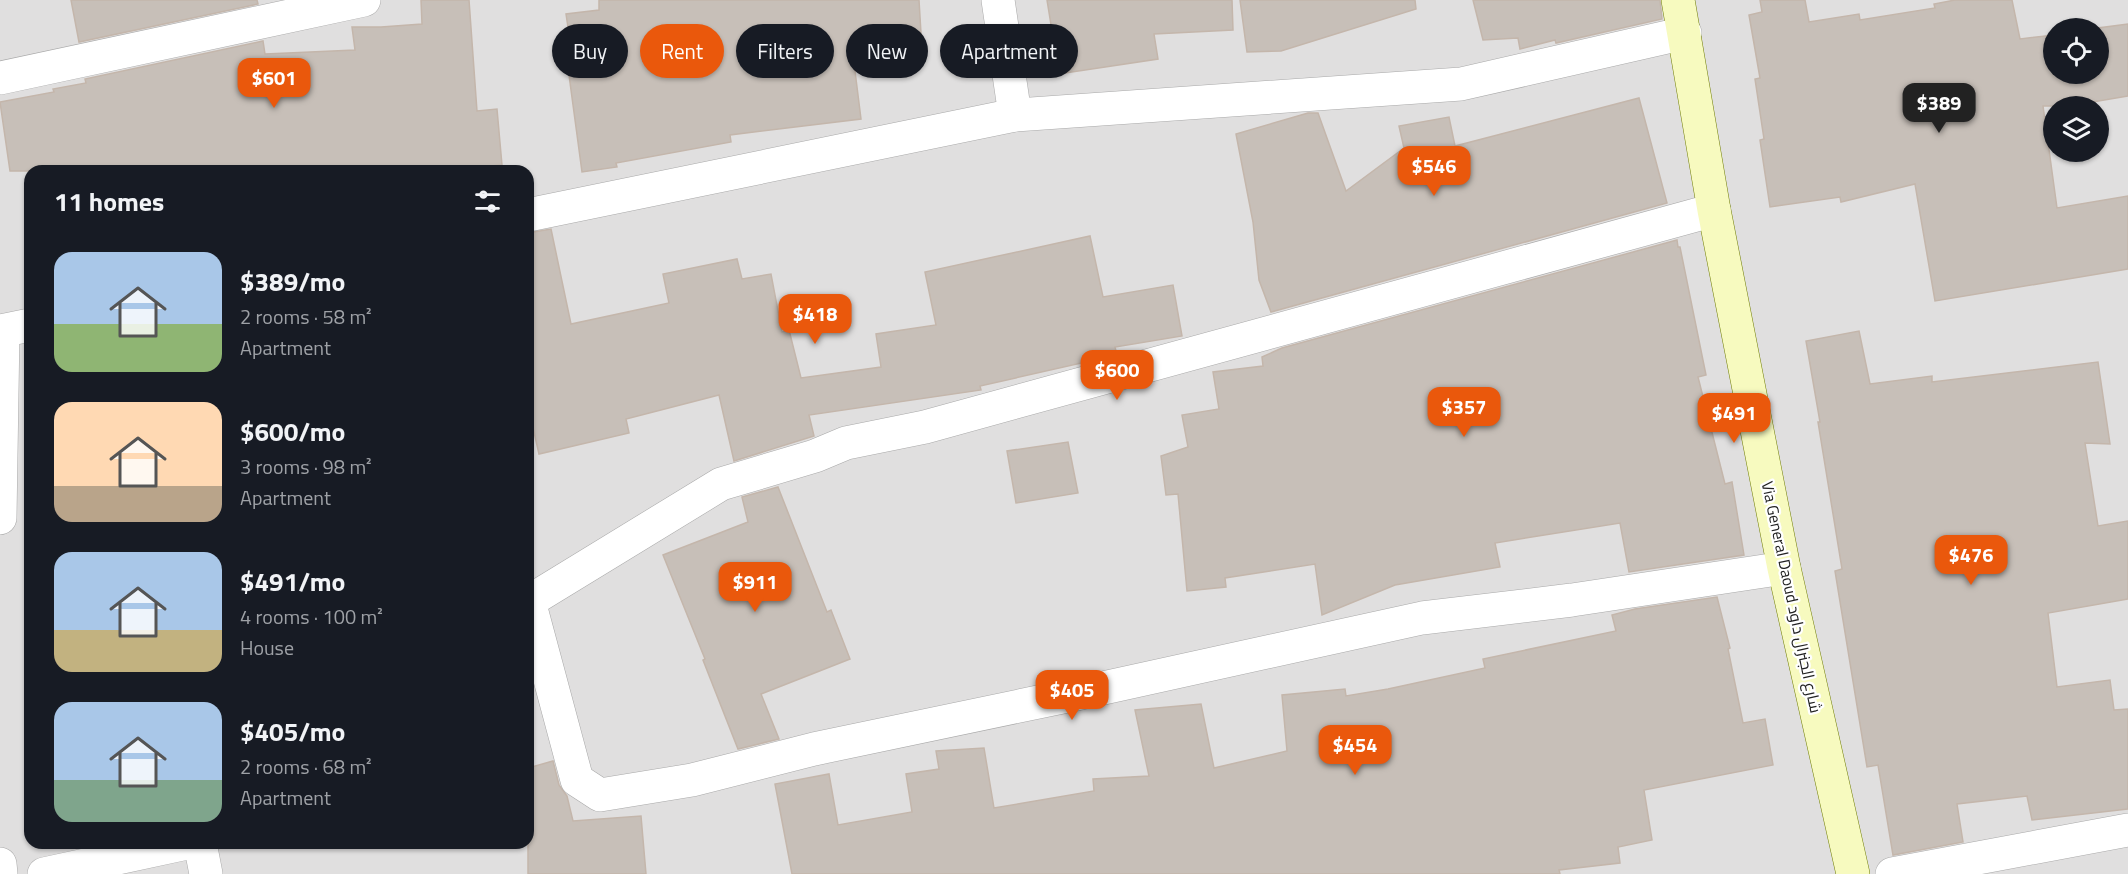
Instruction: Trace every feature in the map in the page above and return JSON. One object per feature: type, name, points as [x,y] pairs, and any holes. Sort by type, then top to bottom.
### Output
[{"type":"main road","name":"Via General Daoud شارع الجنرال داود","points":[[1678,0],[1714,210],[1784,568],[1853,874]]},
{"type":"street","points":[[0,78],[364,0]]},
{"type":"street","points":[[998,0],[1015,115]]},
{"type":"street","points":[[534,214],[1015,115],[1461,84],[1685,33]]},
{"type":"street","points":[[534,599],[722,484],[815,456],[846,443],[924,427],[1714,210]]},
{"type":"street","points":[[0,518],[11,329]]},
{"type":"street","points":[[534,621],[577,780],[600,795],[692,780],[814,749],[1422,618],[1572,600],[1784,568]]},
{"type":"street","points":[[1892,874],[2128,830]]},
{"type":"street","points":[[44,874],[159,849]]},
{"type":"street","points":[[201,849],[206,874]]},
{"type":"street","points":[[0,864],[1,874]]},
{"type":"shaded area","points":[[0,0],[2128,0],[2128,874],[0,874]]},
{"type":"building","points":[[71,0],[257,0],[258,4],[79,42]]},
{"type":"building","points":[[421,0],[469,0],[477,111],[497,109],[502,165],[24,165],[24,171],[10,171],[0,102],[54,92],[53,89],[86,83],[85,79],[263,41],[265,54],[355,50],[352,27],[422,24]]},
{"type":"building","points":[[599,0],[919,0],[920,24],[846,24],[846,78],[856,78],[861,119],[730,135],[731,142],[616,163],[617,167],[582,172],[569,78],[628,78],[628,24],[568,24],[566,14],[599,10]]},
{"type":"building","points":[[1047,0],[1232,0],[1233,30],[1154,34],[1158,59],[1078,71],[1078,24],[1051,24]]},
{"type":"building","points":[[1240,0],[1415,0],[1416,9],[1281,51],[1247,52]]},
{"type":"building","points":[[1473,0],[1660,0],[1662,19],[1520,49],[1518,38],[1483,40]]},
{"type":"building","points":[[1760,0],[1805,0],[1809,22],[1859,14],[1860,20],[1935,8],[1934,4],[1955,0],[2012,0],[2020,39],[2043,36],[2043,84],[2109,84],[2109,27],[2128,24],[2128,96],[2109,99],[2109,96],[2043,96],[2043,162],[2051,162],[2057,208],[2128,196],[2128,269],[1935,301],[1915,184],[1841,202],[1840,197],[1770,207],[1760,140],[1764,139],[1755,79],[1760,78],[1749,15],[1762,12]]},
{"type":"building","points":[[1639,98],[1667,203],[1271,312],[1259,280],[1253,222],[1236,134],[1308,113],[1318,113],[1346,191],[1404,148],[1399,126],[1449,117],[1455,146]]},
{"type":"building","points":[[551,229],[571,324],[669,303],[663,274],[737,259],[742,279],[771,274],[782,332],[789,330],[801,378],[881,367],[876,334],[936,325],[925,272],[1090,236],[1103,297],[1173,285],[1182,336],[1115,347],[1117,355],[980,386],[981,390],[809,415],[814,436],[734,461],[719,395],[626,419],[629,433],[539,454],[534,432],[534,232]]},
{"type":"building","points":[[1677,240],[1706,375],[1698,377],[1725,484],[1732,482],[1744,555],[1629,572],[1620,523],[1495,543],[1500,567],[1395,585],[1322,615],[1315,564],[1225,578],[1226,587],[1187,591],[1178,494],[1166,495],[1161,456],[1188,447],[1182,415],[1219,409],[1213,372],[1263,366],[1262,357],[1282,348]]},
{"type":"building","points":[[1859,331],[1870,384],[1932,376],[1932,382],[2098,362],[2110,444],[2085,443],[2098,526],[2128,521],[2128,599],[2048,613],[2057,687],[2110,680],[2114,710],[2128,709],[2128,809],[2032,820],[2027,796],[1957,804],[1963,842],[1893,855],[1878,765],[1867,767],[1835,571],[1842,569],[1806,341]]},
{"type":"building","points":[[1068,442],[1078,493],[1016,503],[1007,451]]},
{"type":"building","points":[[778,487],[827,612],[831,610],[850,659],[761,694],[779,739],[738,749],[663,555],[748,522],[742,497]]},
{"type":"building","points":[[1717,597],[1730,648],[1728,649],[1743,723],[1765,719],[1773,765],[1644,790],[1652,840],[1618,847],[1620,863],[1559,870],[1560,874],[792,874],[775,784],[829,774],[838,825],[912,812],[906,774],[939,769],[936,751],[984,748],[994,808],[1094,791],[1093,779],[1149,776],[1135,710],[1201,704],[1214,768],[1287,751],[1282,695],[1345,689],[1346,696],[1485,668],[1483,659],[1616,631],[1612,615],[1635,609]]},
{"type":"building","points":[[553,761],[559,785],[567,796],[573,821],[641,816],[646,874],[528,874],[528,849],[534,849],[534,766]]}]
